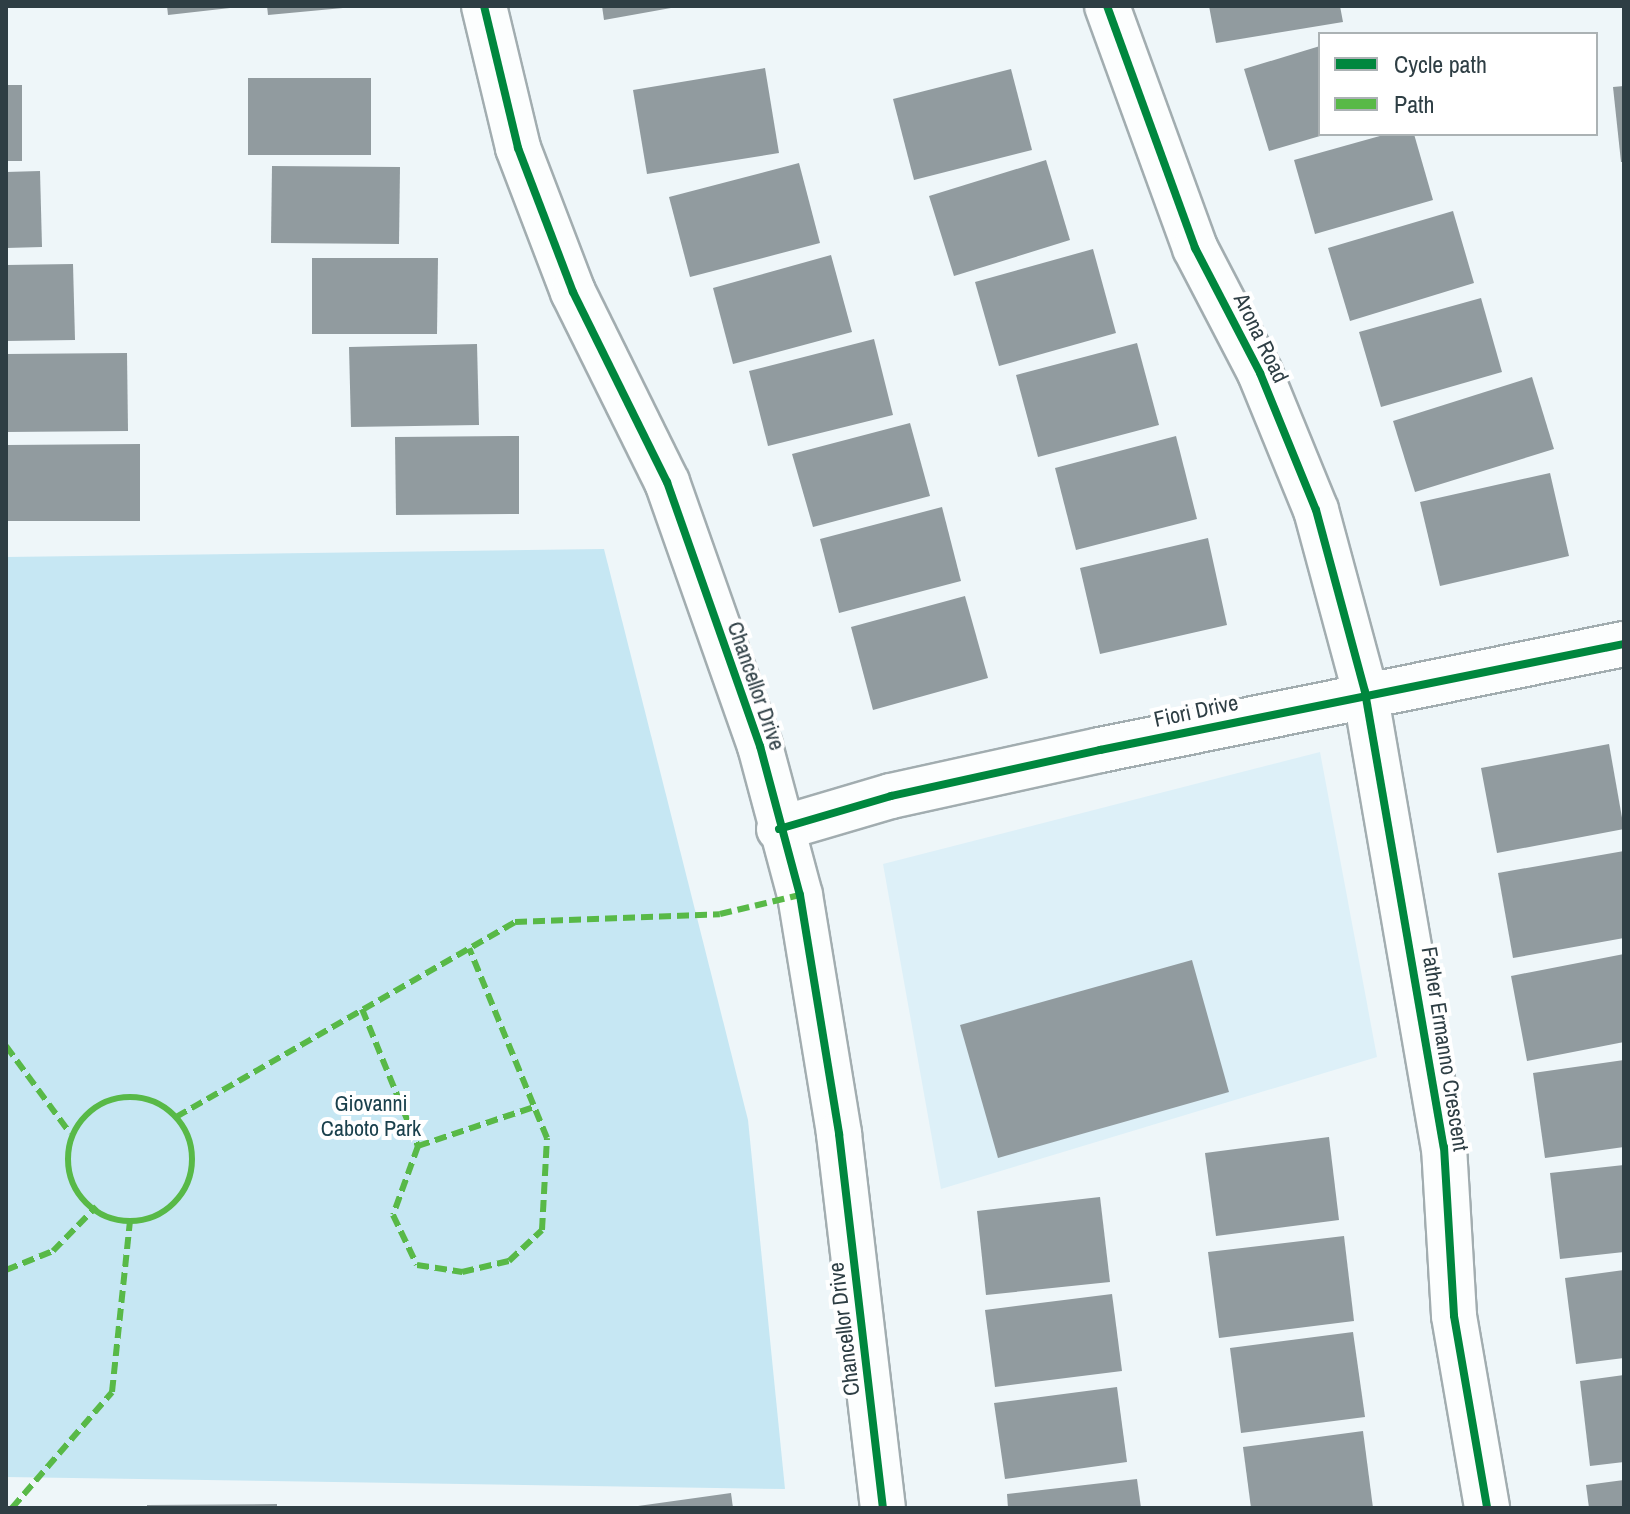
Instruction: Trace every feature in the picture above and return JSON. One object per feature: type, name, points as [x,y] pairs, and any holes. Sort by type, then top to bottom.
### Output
[{"type":"street","name":"Chancellor Drive","points":[[484,6],[518,148],[573,292],[667,482],[760,746],[779,829],[800,895],[839,1134],[883,1508]]},
{"type":"street","name":"Arona Road","points":[[1107,6],[1195,248],[1260,373],[1316,510],[1365,692]]},
{"type":"street","name":"Fiori Drive","points":[[779,829],[891,796],[1365,692],[1624,644]]},
{"type":"street","name":"Father Ermanno Crescent","points":[[1365,692],[1444,1147],[1454,1316],[1487,1508]]},
{"type":"shaded area","points":[[1320,752],[1377,1057],[941,1189],[883,864]]},
{"type":"green space","name":"Giovanni Caboto Park","points":[[604,549],[748,1120],[785,1489],[6,1477],[6,557]]},
{"type":"building","points":[[167,6],[230,6],[230,8],[168,15]]},
{"type":"building","points":[[267,6],[343,6],[343,8],[268,15]]},
{"type":"building","points":[[602,6],[670,6],[671,8],[604,20]]},
{"type":"building","points":[[1209,6],[1340,6],[1343,22],[1216,43]]},
{"type":"building","points":[[1318,47],[1320,136],[1269,151],[1244,69]]},
{"type":"building","points":[[765,68],[779,153],[647,174],[633,90]]},
{"type":"building","points":[[1011,69],[1032,150],[914,180],[893,99]]},
{"type":"building","points":[[248,78],[371,78],[371,155],[248,155]]},
{"type":"building","points":[[6,85],[22,85],[22,161],[6,161]]},
{"type":"building","points":[[1624,86],[1624,162],[1621,162],[1613,87]]},
{"type":"building","points":[[1380,136],[1415,136],[1433,200],[1315,234],[1294,160]]},
{"type":"building","points":[[1046,160],[1070,240],[954,276],[929,196]]},
{"type":"building","points":[[799,163],[820,243],[690,277],[669,197]]},
{"type":"building","points":[[272,166],[400,167],[399,244],[271,243]]},
{"type":"building","points":[[40,171],[42,247],[6,248],[6,172]]},
{"type":"building","points":[[1453,211],[1474,283],[1350,321],[1328,248]]},
{"type":"building","points":[[1093,249],[1116,333],[999,366],[975,282]]},
{"type":"building","points":[[831,255],[852,332],[733,364],[713,288]]},
{"type":"building","points":[[312,258],[438,258],[437,334],[312,334]]},
{"type":"building","points":[[73,264],[75,340],[6,341],[6,265]]},
{"type":"building","points":[[1481,298],[1502,372],[1381,407],[1359,332]]},
{"type":"building","points":[[874,339],[893,415],[768,446],[749,371]]},
{"type":"building","points":[[1137,343],[1159,425],[1038,457],[1016,375]]},
{"type":"building","points":[[477,344],[479,425],[351,427],[349,347]]},
{"type":"building","points":[[127,353],[128,431],[6,432],[6,354]]},
{"type":"building","points":[[1532,377],[1554,449],[1415,492],[1393,421]]},
{"type":"building","points":[[910,423],[930,496],[813,527],[792,454]]},
{"type":"building","points":[[519,436],[519,514],[396,515],[395,437]]},
{"type":"building","points":[[1176,436],[1197,519],[1076,550],[1055,468]]},
{"type":"building","points":[[140,444],[140,521],[6,521],[6,445]]},
{"type":"building","points":[[1550,473],[1569,556],[1440,586],[1420,502]]},
{"type":"building","points":[[942,507],[961,581],[839,613],[820,539]]},
{"type":"building","points":[[1208,538],[1227,625],[1100,654],[1080,568]]},
{"type":"building","points":[[965,596],[988,678],[873,710],[851,627]]},
{"type":"building","points":[[1609,744],[1624,829],[1497,853],[1481,768]]},
{"type":"building","points":[[1624,851],[1624,938],[1513,958],[1498,873]]},
{"type":"building","points":[[1624,954],[1624,1042],[1527,1061],[1511,976]]},
{"type":"building","points":[[1192,960],[1229,1092],[998,1158],[960,1025]]},
{"type":"building","points":[[1624,1060],[1624,1147],[1545,1158],[1533,1073]]},
{"type":"building","points":[[1329,1137],[1339,1220],[1216,1236],[1205,1153]]},
{"type":"building","points":[[1624,1165],[1624,1252],[1560,1259],[1550,1173]]},
{"type":"building","points":[[1100,1197],[1110,1282],[986,1295],[977,1211]]},
{"type":"building","points":[[1344,1236],[1354,1321],[1219,1338],[1208,1252]]},
{"type":"building","points":[[1624,1270],[1624,1358],[1576,1364],[1565,1278]]},
{"type":"building","points":[[1112,1294],[1122,1371],[995,1387],[985,1310]]},
{"type":"building","points":[[1353,1332],[1365,1417],[1241,1433],[1230,1348]]},
{"type":"building","points":[[1624,1375],[1624,1462],[1590,1466],[1580,1381]]},
{"type":"building","points":[[1117,1387],[1127,1462],[1005,1479],[994,1403]]},
{"type":"building","points":[[1363,1431],[1373,1508],[1251,1508],[1243,1447]]},
{"type":"building","points":[[1137,1479],[1141,1508],[1008,1508],[1007,1494]]},
{"type":"building","points":[[1624,1480],[1624,1508],[1589,1508],[1586,1485]]},
{"type":"building","points":[[731,1493],[733,1508],[638,1508],[638,1506]]},
{"type":"building","points":[[277,1504],[277,1508],[147,1508],[147,1505]]},
{"type":"marked path","points":[[176,1117],[515,922],[720,914],[800,895]]},
{"type":"marked path","points":[[362,1009],[418,1146],[393,1215],[417,1265],[462,1272],[509,1261],[542,1230],[547,1138],[469,948]]},
{"type":"marked path","points":[[6,1046],[70,1133]]},
{"type":"marked path","points":[[130,1097],[154,1102],[174,1115],[187,1135],[192,1159],[187,1183],[174,1203],[154,1216],[130,1221],[106,1216],[86,1203],[73,1183],[68,1159],[73,1135],[86,1115],[106,1102],[130,1097]]},
{"type":"marked path","points":[[418,1146],[534,1107]]},
{"type":"marked path","points":[[6,1270],[53,1251],[96,1207]]},
{"type":"marked path","points":[[12,1508],[112,1392],[130,1221]]},
{"type":"cycle path","points":[[484,6],[518,148],[573,292],[667,482],[760,746],[800,895],[839,1134],[883,1508]]},
{"type":"cycle path","points":[[1107,6],[1195,248],[1260,373],[1316,510],[1365,692],[1444,1147],[1454,1316],[1487,1508]]},
{"type":"cycle path","points":[[779,829],[891,796],[1100,750],[1624,644]]}]
